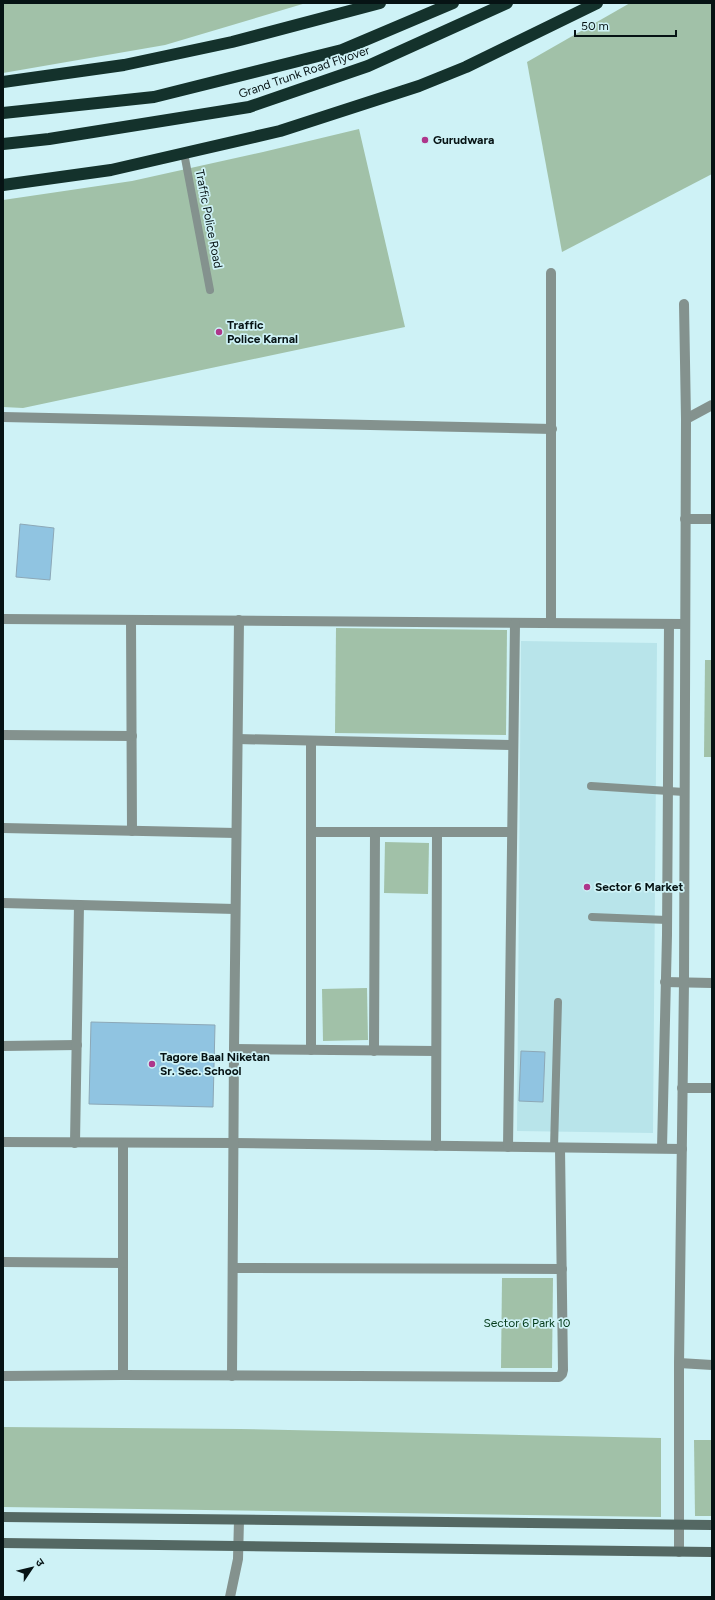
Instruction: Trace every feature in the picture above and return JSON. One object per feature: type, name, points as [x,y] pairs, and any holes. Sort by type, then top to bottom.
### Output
[{"type":"highway","points":[[3,82],[124,65],[232,42],[380,3]]},
{"type":"highway","name":"Grand Trunk Road Flyover","points":[[3,113],[154,97],[342,50],[453,3]]},
{"type":"highway","name":"Grand Trunk Road Flyover","points":[[3,144],[49,139],[249,107],[368,66],[507,3]]},
{"type":"highway","points":[[3,185],[111,170],[280,131],[419,86],[466,67],[597,3]]},
{"type":"street","points":[[551,273],[551,623]]},
{"type":"street","points":[[679,1552],[679,1364],[684,982],[686,419],[684,304]]},
{"type":"street","points":[[686,419],[712,405]]},
{"type":"street","points":[[3,417],[552,429]]},
{"type":"street","points":[[685,519],[712,519]]},
{"type":"street","points":[[3,618],[685,624]]},
{"type":"street","points":[[131,620],[132,831]]},
{"type":"street","points":[[232,1376],[239,620]]},
{"type":"street","points":[[508,1147],[515,623]]},
{"type":"street","points":[[662,1148],[667,920],[669,624]]},
{"type":"street","points":[[3,735],[132,736]]},
{"type":"street","points":[[238,740],[513,745]]},
{"type":"street","points":[[311,741],[311,1050]]},
{"type":"street","points":[[3,828],[236,833]]},
{"type":"street","points":[[311,832],[512,832]]},
{"type":"street","points":[[374,1050],[375,832]]},
{"type":"street","points":[[436,1146],[437,832]]},
{"type":"street","points":[[3,903],[236,909]]},
{"type":"street","points":[[75,1143],[79,905]]},
{"type":"street","points":[[665,982],[712,983]]},
{"type":"street","points":[[3,1046],[77,1045]]},
{"type":"street","points":[[234,1049],[436,1051]]},
{"type":"street","points":[[682,1088],[712,1088]]},
{"type":"street","points":[[3,1142],[682,1148]]},
{"type":"street","points":[[123,1143],[123,1375]]},
{"type":"street","points":[[3,1376],[123,1375],[560,1377],[563,1370],[562,1269],[557,1148]]},
{"type":"street","points":[[3,1262],[123,1263]]},
{"type":"street","points":[[233,1268],[562,1269]]},
{"type":"street","points":[[679,1364],[712,1365]]},
{"type":"street","points":[[3,1517],[712,1524]]},
{"type":"street","points":[[230,1597],[236,1572],[239,1545],[239,1520]]},
{"type":"street","points":[[3,1543],[712,1552]]},
{"type":"lane","name":"Traffic Police Road","points":[[184,153],[210,290]]},
{"type":"lane","points":[[591,786],[684,792]]},
{"type":"lane","points":[[592,917],[667,920]]},
{"type":"lane","points":[[557,1148],[558,1002]]},
{"type":"shaded area","name":"Sector 6 Market","points":[[521,641],[657,643],[653,1133],[517,1131]]},
{"type":"green space","points":[[3,3],[306,3],[165,45],[3,73]]},
{"type":"green space","points":[[630,3],[712,3],[712,174],[562,252],[527,62]]},
{"type":"green space","points":[[359,129],[405,327],[23,408],[3,407],[3,200],[132,181]]},
{"type":"green space","points":[[336,628],[507,630],[506,735],[335,733]]},
{"type":"green space","points":[[705,660],[712,660],[712,757],[704,757]]},
{"type":"green space","points":[[385,842],[429,843],[428,894],[384,893]]},
{"type":"green space","points":[[367,988],[368,1040],[323,1041],[322,989]]},
{"type":"green space","name":"Sector 6 Park 10","points":[[502,1278],[553,1278],[552,1368],[501,1368]]},
{"type":"green space","points":[[3,1427],[240,1429],[661,1438],[661,1517],[3,1507]]},
{"type":"green space","points":[[694,1440],[712,1440],[712,1516],[695,1516]]},
{"type":"building","points":[[20,524],[54,528],[50,580],[16,577]]},
{"type":"building","name":"Tagore Baal Niketan Sr. Sec. School","points":[[91,1022],[215,1025],[213,1107],[89,1104]]},
{"type":"building","points":[[521,1051],[545,1052],[543,1102],[519,1101]]},
{"type":"place","name":"Gurudwara","points":[[425,140]]},
{"type":"place","name":"Traffic Police Karnal","points":[[219,332]]},
{"type":"place","name":"Sector 6 Market","points":[[587,887]]},
{"type":"place","name":"Tagore Baal Niketan Sr. Sec. School","points":[[152,1064]]}]
